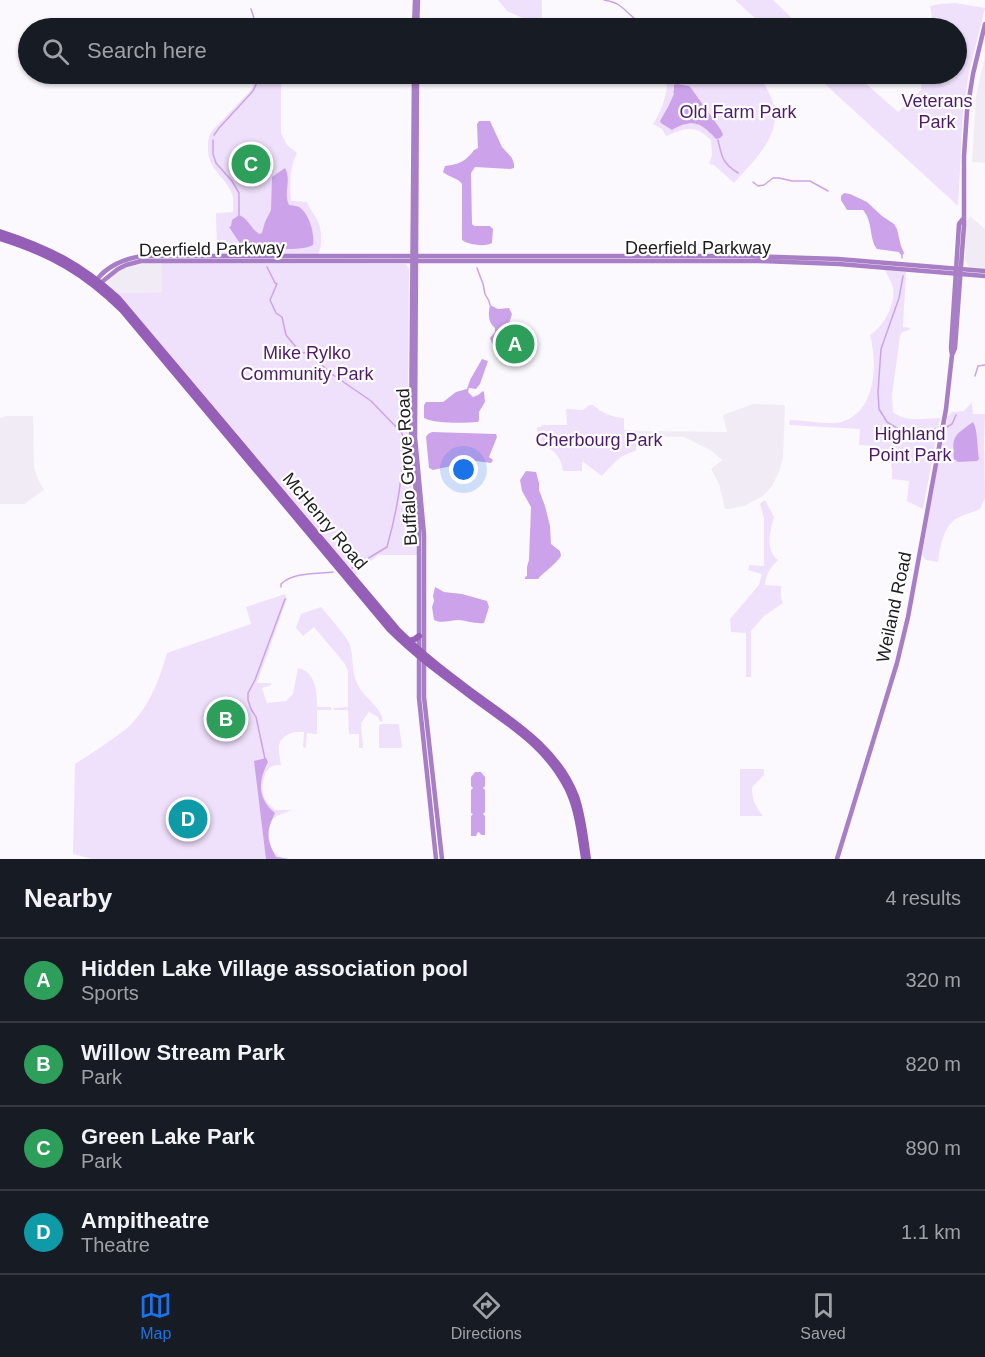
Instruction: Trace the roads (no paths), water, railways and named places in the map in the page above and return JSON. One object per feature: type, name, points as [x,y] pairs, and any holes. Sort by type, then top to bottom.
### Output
[{"type":"main road","points":[[416,0],[416,18]]},
{"type":"main road","name":"Weiland Road","points":[[837,859],[897,663],[908,617],[946,409],[964,225],[967,111],[985,24]]},
{"type":"main road","name":"Buffalo Grove Road","points":[[415,84],[415,437],[424,534],[419,698],[436,859]]},
{"type":"main road","name":"McHenry Road","points":[[0,232],[51,251],[70,261],[128,309],[382,612],[421,655],[433,667],[530,739],[544,754],[557,770],[571,798],[584,859]]},
{"type":"main road","name":"McHenry Road","points":[[0,238],[50,257],[98,283],[401,641],[535,738],[557,762],[576,796],[588,859]]},
{"type":"main road","name":"Deerfield Parkway","points":[[98,283],[117,263],[143,256],[414,258],[762,256],[838,260],[958,271],[985,271]]},
{"type":"main road","name":"Buffalo Grove Road","points":[[414,258],[411,438],[419,526],[419,636],[442,859]]},
{"type":"main road","name":"Weiland Road","points":[[952,355],[956,348],[960,288],[958,271]]},
{"type":"main road","name":"Deerfield Parkway","points":[[958,271],[985,276]]},
{"type":"main road","points":[[960,288],[965,279],[974,275]]},
{"type":"main road","points":[[409,641],[419,636]]},
{"type":"main road","points":[[423,672],[433,667]]},
{"type":"waterway","points":[[604,0],[617,4],[634,18]]},
{"type":"waterway","points":[[251,9],[254,18]]},
{"type":"waterway","points":[[214,135],[253,91],[256,84]]},
{"type":"waterway","points":[[213,140],[213,154],[216,163],[239,193],[239,215]]},
{"type":"waterway","points":[[718,140],[724,159],[738,173]]},
{"type":"waterway","points":[[753,182],[758,186],[764,185],[773,178],[810,181],[828,191]]},
{"type":"waterway","points":[[267,267],[277,284],[270,300],[276,313],[282,317],[286,335],[300,352],[317,355],[320,361]]},
{"type":"waterway","points":[[477,268],[490,305]]},
{"type":"waterway","points":[[903,276],[899,298],[881,349],[879,409],[887,422],[900,430],[916,433],[935,429]]},
{"type":"waterway","points":[[322,365],[371,401],[402,433],[403,437],[399,493],[387,547],[352,568]]},
{"type":"waterway","points":[[975,376],[978,366],[985,365]]},
{"type":"waterway","points":[[947,427],[952,424],[956,415]]},
{"type":"waterway","points":[[281,587],[281,584],[292,577],[333,572]]},
{"type":"waterway","points":[[265,759],[248,693],[285,599]]},
{"type":"place","name":"Green Lake Park","points":[[251,164]]},
{"type":"place","name":"Hidden Lake Village association pool","points":[[515,344]]},
{"type":"place","name":"Willow Stream Park","points":[[226,719]]},
{"type":"place","name":"Ampitheatre","points":[[188,819]]},
{"type":"park label","name":"Veterans Park","points":[[937,111]]},
{"type":"park label","name":"Old Farm Park","points":[[738,112]]},
{"type":"park label","name":"Mike Rylko Community Park","points":[[307,364]]},
{"type":"park label","name":"Cherbourg Park","points":[[599,440]]},
{"type":"park label","name":"Highland Point Park","points":[[910,444]]}]
